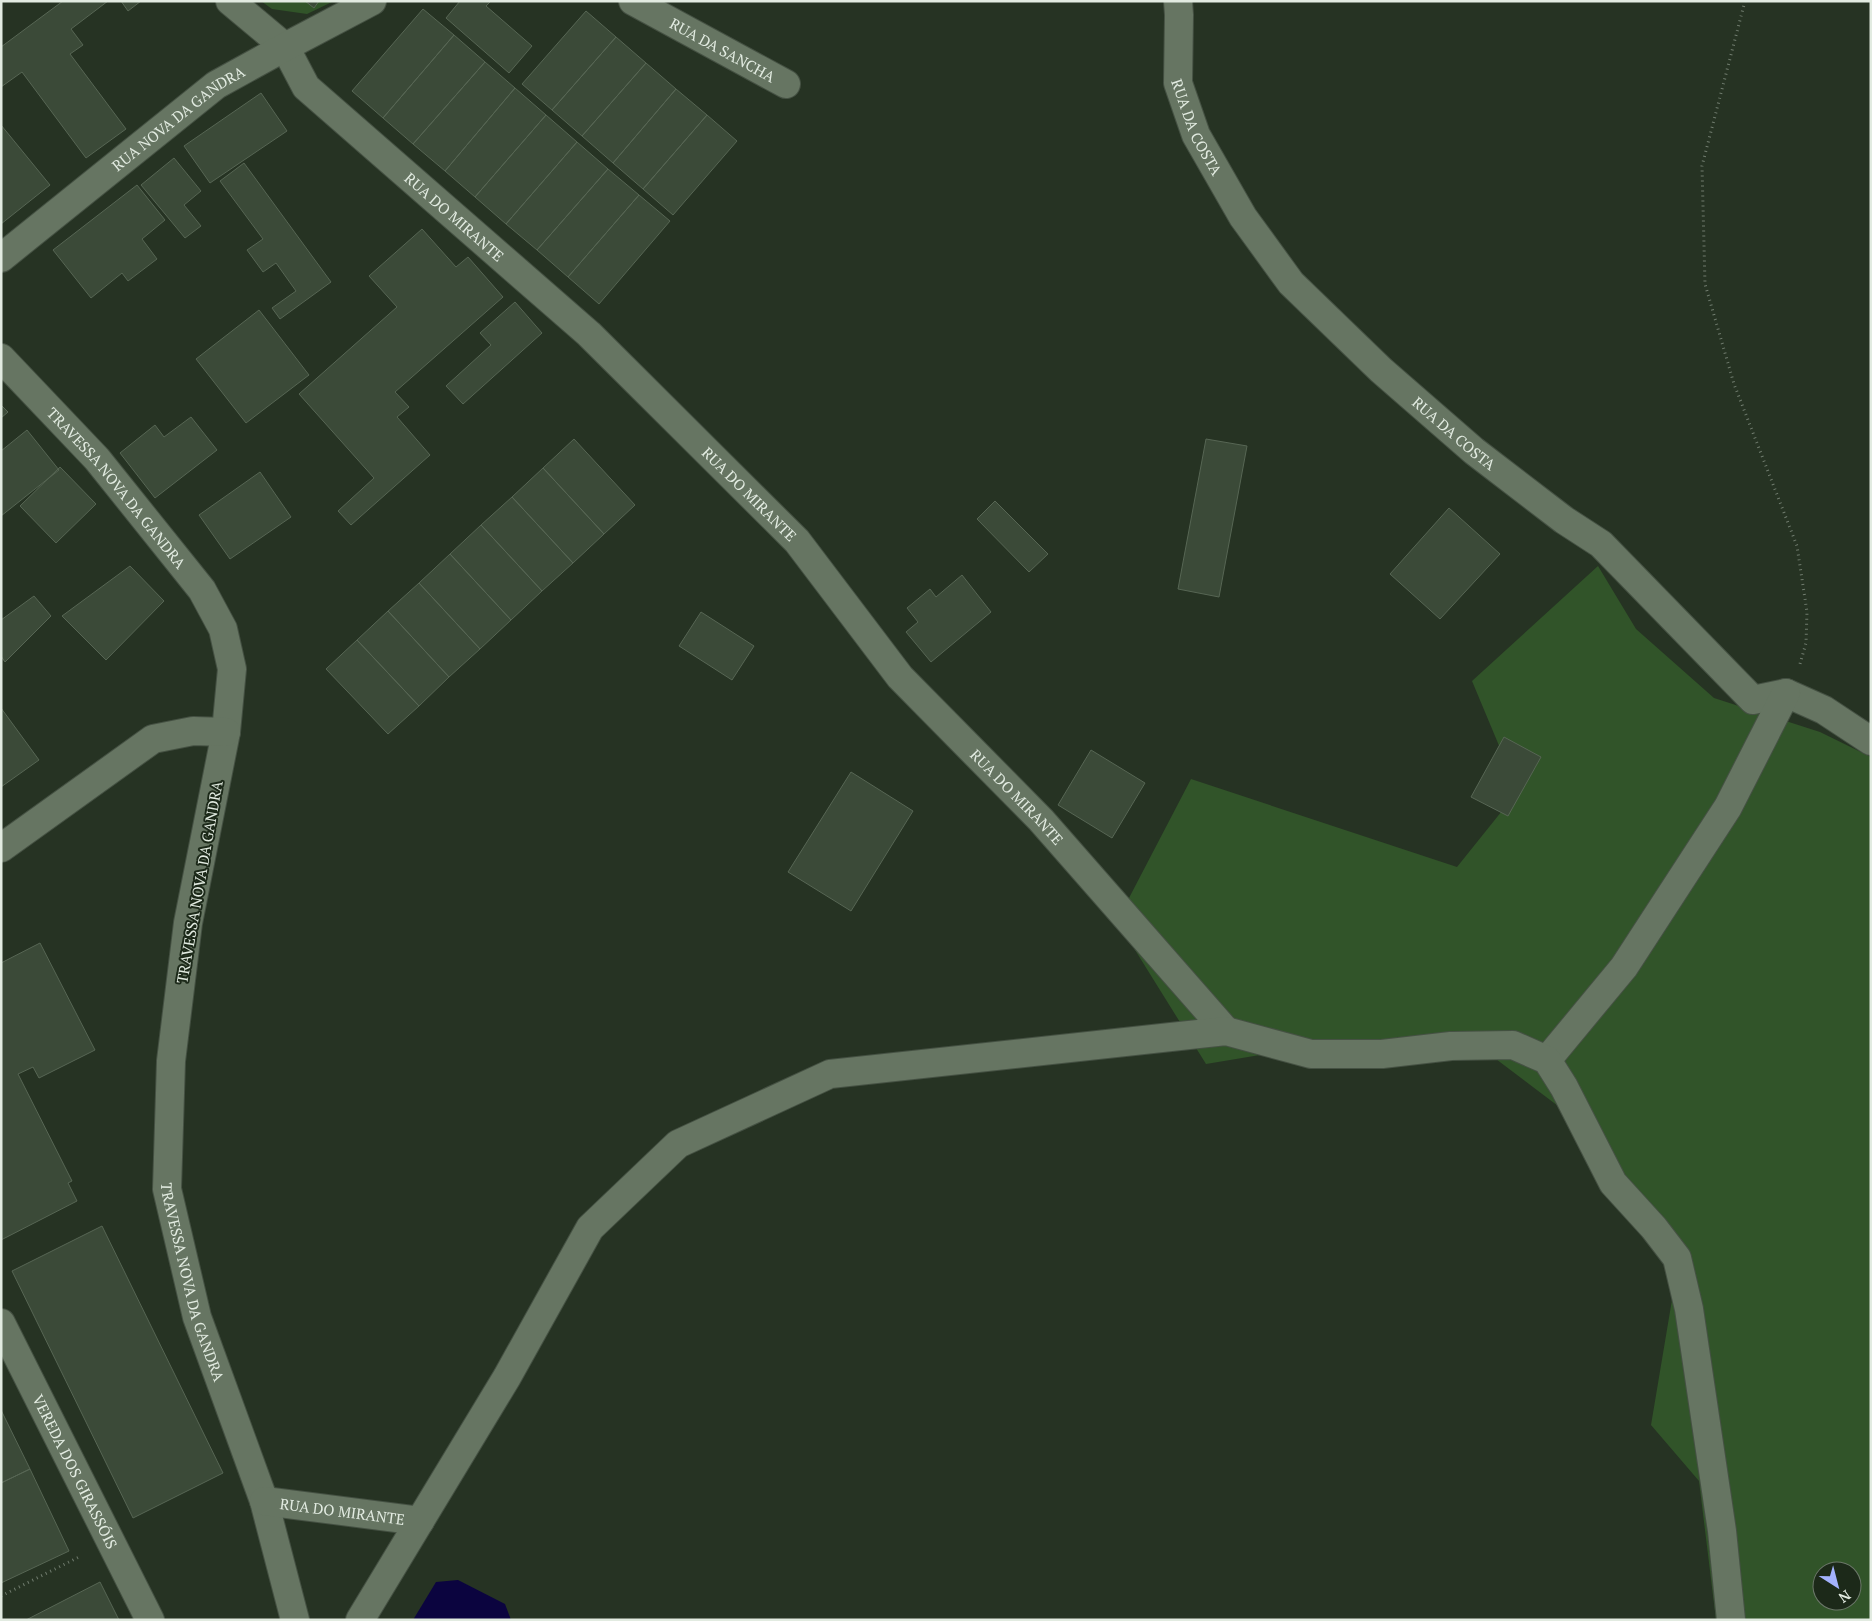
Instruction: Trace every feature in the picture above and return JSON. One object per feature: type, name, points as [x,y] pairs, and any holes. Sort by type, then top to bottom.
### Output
[{"type":"street","name":"RUA DO MIRANTE","points":[[230,1],[284,47],[306,87],[589,334],[797,541],[900,677],[1041,820],[1226,1031]]},
{"type":"street","name":"RUA NOVA DA GANDRA","points":[[1,258],[216,85],[372,1]]},
{"type":"street","name":"RUA DA SANCHA","points":[[633,1],[786,84]]},
{"type":"street","name":"RUA DA COSTA","points":[[1178,1],[1180,15],[1178,83],[1196,135],[1243,217],[1291,283],[1381,370],[1474,451],[1564,520],[1601,544],[1753,700],[1786,693]]},
{"type":"street","name":"TRAVESSA NOVA DA GANDRA","points":[[1,358],[97,459],[202,590],[223,629],[232,670],[226,732],[188,923],[170,1060],[167,1189],[198,1317],[264,1501],[295,1620]]},
{"type":"street","points":[[1547,1060],[1624,967],[1728,807],[1786,693],[1824,710],[1871,742]]},
{"type":"street","points":[[1,848],[153,739],[193,731],[226,732]]},
{"type":"street","points":[[360,1620],[507,1377],[590,1228],[678,1144],[830,1074],[1226,1031],[1311,1054],[1382,1054],[1451,1046],[1513,1045],[1547,1060],[1564,1087],[1613,1182],[1654,1228],[1677,1258],[1689,1309],[1722,1531],[1731,1620]]},
{"type":"street","name":"VEREDA DOS GIRASSÓIS","points":[[1,1323],[150,1620]]},
{"type":"street","name":"RUA DO MIRANTE","points":[[264,1501],[420,1521]]},
{"type":"path","points":[[1746,1],[1702,166],[1705,284],[1734,384],[1797,546],[1807,612],[1806,643],[1796,677],[1786,693]]},
{"type":"path","points":[[1,1596],[111,1541]]},
{"type":"green space","points":[[261,1],[334,1],[307,14],[272,9]]},
{"type":"green space","points":[[1598,566],[1636,629],[1714,698],[1820,732],[1871,757],[1871,1620],[1716,1620],[1699,1481],[1651,1425],[1679,1258],[1562,1109],[1492,1056],[1290,1050],[1206,1064],[1117,921],[1191,779],[1457,867],[1518,791],[1472,681]]},
{"type":"shaded area","points":[[458,1580],[505,1604],[511,1620],[413,1620],[436,1582]]},
{"type":"building","points":[[63,1],[108,1],[71,29],[83,45],[70,54],[126,129],[86,158],[22,72],[1,87],[1,47]]},
{"type":"building","points":[[121,1],[141,1],[128,11]]},
{"type":"building","points":[[305,1],[319,1],[314,8]]},
{"type":"building","points":[[460,1],[491,1],[486,6],[532,46],[509,73],[446,18]]},
{"type":"building","points":[[423,9],[454,35],[383,118],[352,91]]},
{"type":"building","points":[[586,11],[616,37],[552,110],[522,84]]},
{"type":"building","points":[[454,35],[485,62],[413,144],[383,118]]},
{"type":"building","points":[[616,37],[646,63],[582,136],[552,110]]},
{"type":"building","points":[[485,62],[515,88],[445,171],[413,144]]},
{"type":"building","points":[[646,63],[676,89],[613,163],[582,136]]},
{"type":"building","points":[[515,88],[546,115],[475,197],[445,171]]},
{"type":"building","points":[[676,89],[707,115],[643,189],[613,163]]},
{"type":"building","points":[[261,93],[287,131],[210,183],[184,146]]},
{"type":"building","points":[[546,115],[577,142],[506,224],[475,197]]},
{"type":"building","points":[[707,115],[737,141],[673,215],[643,189]]},
{"type":"building","points":[[1,125],[50,185],[1,224]]},
{"type":"building","points":[[577,142],[608,169],[537,250],[506,224]]},
{"type":"building","points":[[174,158],[201,191],[184,205],[201,226],[185,238],[141,185]]},
{"type":"building","points":[[244,163],[331,282],[280,319],[272,308],[296,291],[276,263],[263,272],[247,250],[263,239],[220,181]]},
{"type":"building","points":[[608,169],[639,195],[568,277],[537,250]]},
{"type":"building","points":[[137,185],[165,220],[142,239],[157,259],[128,281],[122,273],[91,298],[53,250]]},
{"type":"building","points":[[639,195],[670,221],[599,304],[568,277]]},
{"type":"building","points":[[422,229],[456,267],[468,257],[503,297],[395,392],[409,407],[397,417],[430,455],[351,525],[338,511],[374,478],[299,394],[397,307],[369,276]]},
{"type":"building","points":[[515,302],[542,333],[463,404],[446,386],[491,345],[480,333]]},
{"type":"building","points":[[259,310],[309,375],[246,423],[196,359]]},
{"type":"building","points":[[1,405],[8,412],[1,418]]},
{"type":"building","points":[[191,417],[217,450],[155,498],[120,453],[155,425],[164,437]]},
{"type":"building","points":[[27,430],[59,470],[1,516],[1,451]]},
{"type":"building","points":[[574,439],[635,505],[604,534],[543,468]]},
{"type":"building","points":[[1206,439],[1247,446],[1219,597],[1178,589]]},
{"type":"building","points":[[60,467],[96,504],[56,543],[20,506]]},
{"type":"building","points":[[543,468],[604,534],[573,563],[512,497]]},
{"type":"building","points":[[260,472],[291,517],[230,559],[199,515]]},
{"type":"building","points":[[512,497],[573,563],[542,591],[481,525]]},
{"type":"building","points":[[995,501],[1048,554],[1029,572],[977,519]]},
{"type":"building","points":[[1449,508],[1500,554],[1440,619],[1390,574]]},
{"type":"building","points":[[481,525],[542,591],[511,620],[450,554]]},
{"type":"building","points":[[450,554],[511,620],[480,649],[419,583]]},
{"type":"building","points":[[130,566],[164,601],[106,660],[62,616]]},
{"type":"building","points":[[962,575],[991,612],[931,662],[906,632],[918,622],[907,608],[930,589],[936,597]]},
{"type":"building","points":[[419,583],[480,649],[449,677],[388,611]]},
{"type":"building","points":[[34,596],[51,616],[5,662],[1,656],[1,620]]},
{"type":"building","points":[[388,611],[449,677],[419,706],[357,640]]},
{"type":"building","points":[[701,612],[754,646],[732,680],[679,646]]},
{"type":"building","points":[[357,640],[419,706],[388,734],[326,669]]},
{"type":"building","points":[[1,708],[39,760],[1,787]]},
{"type":"building","points":[[1504,737],[1541,757],[1508,816],[1471,797]]},
{"type":"building","points":[[1091,750],[1145,783],[1112,838],[1058,805]]},
{"type":"building","points":[[851,772],[913,811],[851,911],[788,872]]},
{"type":"building","points":[[40,943],[95,1050],[39,1078],[33,1067],[18,1074],[72,1181],[68,1183],[77,1201],[1,1240],[1,963]]},
{"type":"building","points":[[102,1226],[223,1473],[133,1518],[12,1271]]},
{"type":"building","points":[[1,1410],[30,1469],[1,1483]]},
{"type":"building","points":[[30,1469],[69,1551],[1,1583],[1,1483]]},
{"type":"building","points":[[100,1582],[119,1620],[26,1620]]}]
